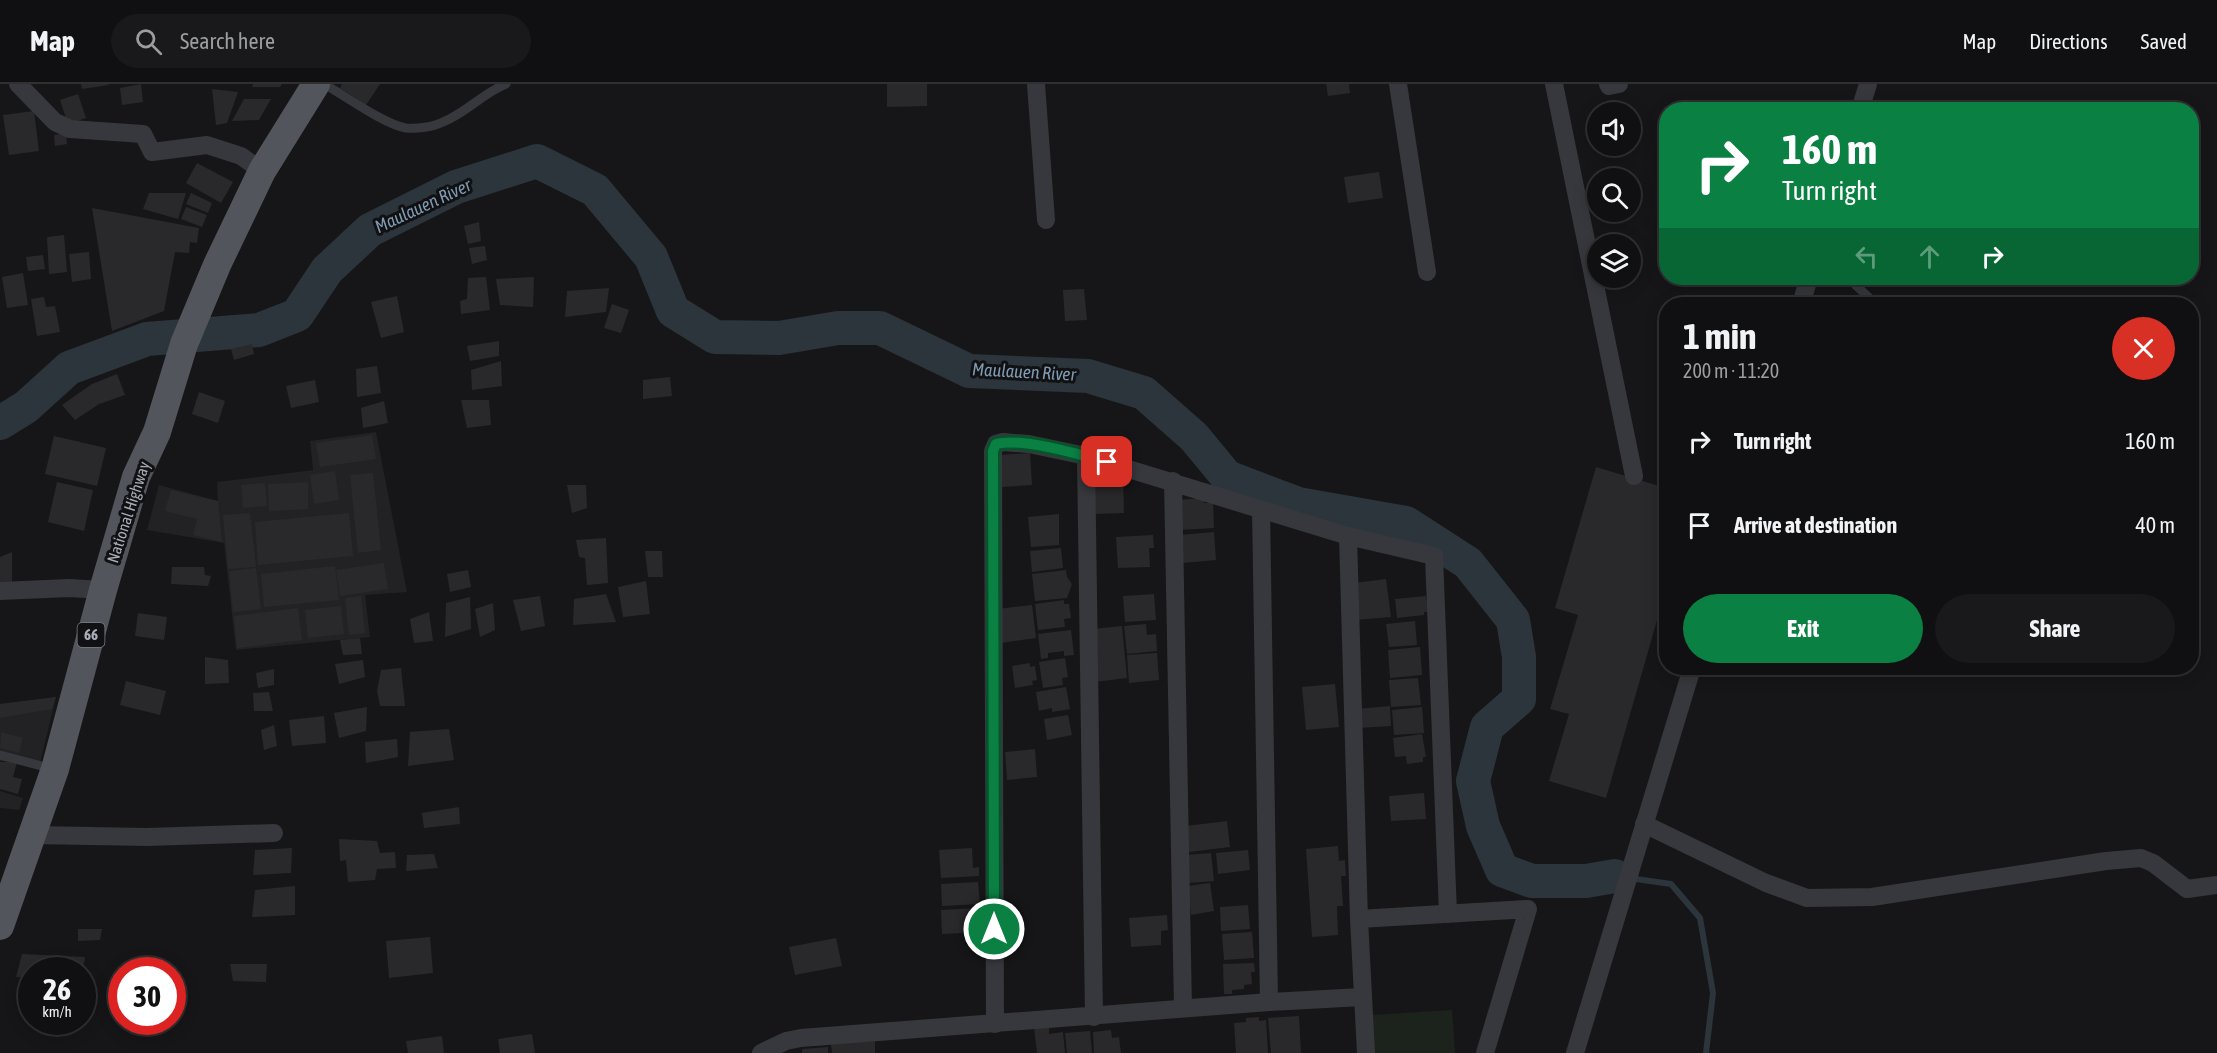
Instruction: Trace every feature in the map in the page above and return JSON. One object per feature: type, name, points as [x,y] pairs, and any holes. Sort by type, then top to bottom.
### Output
[{"type":"main road","name":"National Highway","points":[[0,926],[7,889],[32,835],[55,769],[136,477],[157,432],[184,344],[216,265],[262,171],[316,84]]},
{"type":"street","points":[[18,84],[55,122],[70,129],[143,134],[152,152],[207,145],[241,156],[262,171]]},
{"type":"street","points":[[1036,84],[1047,220]]},
{"type":"street","points":[[1398,84],[1427,272]]},
{"type":"street","points":[[1554,84],[1634,476]]},
{"type":"street","points":[[1608,84],[1609,86],[1619,84]]},
{"type":"street","points":[[1862,102],[1868,84]]},
{"type":"street","points":[[995,1024],[993,451],[996,444],[1004,442],[1029,444],[1086,456],[1348,536],[1434,556],[1448,914]]},
{"type":"street","points":[[1086,456],[1094,1017]]},
{"type":"street","points":[[1173,481],[1183,1008]]},
{"type":"street","points":[[1261,509],[1269,1002]]},
{"type":"street","points":[[1348,536],[1359,919],[1366,1053]]},
{"type":"street","points":[[0,591],[69,588],[103,590]]},
{"type":"street","points":[[1575,1053],[1690,675]]},
{"type":"street","points":[[1643,827],[1766,883],[1808,898],[1872,897],[2106,861],[2141,858],[2153,863],[2187,889],[2217,885]]},
{"type":"street","points":[[32,835],[147,837],[274,833]]},
{"type":"street","points":[[1359,919],[1528,909],[1485,1053]]},
{"type":"street","points":[[761,1053],[786,1041],[801,1038],[1094,1017],[1183,1008],[1362,997]]},
{"type":"lane","points":[[324,84],[387,121],[405,128],[427,127],[444,122],[495,88],[506,84]]},
{"type":"lane","points":[[1856,285],[1868,297]]},
{"type":"lane","points":[[0,755],[55,769]]},
{"type":"shaded area","points":[[376,432],[407,592],[365,595],[370,637],[236,650],[224,543],[147,530],[159,485],[218,501],[217,482],[313,470],[310,441]]},
{"type":"shaded area","points":[[56,697],[40,763],[0,761],[0,704]]},
{"type":"shaded area","points":[[0,791],[23,798],[19,810],[0,808]]},
{"type":"shaded area","points":[[1452,1010],[1455,1053],[1373,1053],[1371,1015]]},
{"type":"building","points":[[81,84],[108,84],[109,85],[82,89]]},
{"type":"building","points":[[141,84],[143,102],[122,105],[120,88]]},
{"type":"building","points":[[253,84],[282,84],[280,87],[252,87]]},
{"type":"building","points":[[342,84],[380,84],[366,105],[340,88]]},
{"type":"building","points":[[887,84],[927,84],[927,106],[887,107]]},
{"type":"building","points":[[1326,84],[1349,84],[1350,93],[1328,96]]},
{"type":"building","points":[[212,89],[238,92],[227,123],[216,125]]},
{"type":"building","points":[[78,94],[86,118],[68,124],[60,100]]},
{"type":"building","points":[[244,99],[271,99],[259,120],[232,121]]},
{"type":"building","points":[[34,111],[39,151],[9,155],[3,115]]},
{"type":"building","points":[[66,133],[67,144],[55,146],[54,135]]},
{"type":"building","points":[[197,163],[233,182],[221,203],[186,183]]},
{"type":"building","points":[[1379,172],[1383,198],[1348,203],[1344,177]]},
{"type":"building","points":[[149,193],[186,193],[178,219],[143,209]]},
{"type":"building","points":[[191,193],[212,203],[208,213],[186,204]]},
{"type":"building","points":[[186,207],[207,215],[202,227],[181,219]]},
{"type":"building","points":[[92,208],[199,228],[197,243],[190,242],[189,253],[175,252],[164,311],[112,331]]},
{"type":"building","points":[[479,222],[481,241],[468,244],[464,226]]},
{"type":"building","points":[[64,235],[67,272],[49,274],[47,237]]},
{"type":"building","points":[[485,246],[487,260],[472,264],[469,248]]},
{"type":"building","points":[[89,252],[91,279],[72,282],[69,254]]},
{"type":"building","points":[[43,255],[45,269],[28,271],[26,257]]},
{"type":"building","points":[[23,273],[28,305],[7,308],[2,277]]},
{"type":"building","points":[[486,277],[490,310],[461,314],[460,301],[467,299],[468,278]]},
{"type":"building","points":[[534,277],[533,307],[500,305],[496,279]]},
{"type":"building","points":[[609,288],[606,312],[565,317],[567,291]]},
{"type":"building","points":[[1084,289],[1087,320],[1065,321],[1063,290]]},
{"type":"building","points":[[397,296],[404,332],[381,338],[371,302]]},
{"type":"building","points":[[44,297],[46,307],[55,306],[60,332],[37,336],[31,299]]},
{"type":"building","points":[[612,304],[629,310],[621,333],[604,328]]},
{"type":"building","points":[[499,341],[499,356],[470,361],[467,346]]},
{"type":"building","points":[[252,344],[254,354],[234,360],[231,349]]},
{"type":"building","points":[[501,361],[502,386],[472,390],[471,370]]},
{"type":"building","points":[[377,366],[381,393],[357,397],[356,369]]},
{"type":"building","points":[[117,374],[125,395],[99,404],[75,420],[62,405],[92,384]]},
{"type":"building","points":[[670,377],[672,396],[643,399],[643,380]]},
{"type":"building","points":[[315,380],[319,402],[291,408],[286,386]]},
{"type":"building","points":[[199,392],[225,401],[218,423],[192,414]]},
{"type":"building","points":[[461,400],[489,400],[491,425],[467,428]]},
{"type":"building","points":[[384,401],[388,423],[363,428],[361,408]]},
{"type":"building","points":[[372,435],[376,459],[320,467],[316,443]]},
{"type":"building","points":[[54,436],[106,448],[97,486],[45,474]]},
{"type":"building","points":[[1030,453],[1032,485],[1001,487],[999,455]]},
{"type":"building","points":[[1596,467],[1659,486],[1659,613],[1606,798],[1549,781],[1569,714],[1550,709],[1578,615],[1555,608]]},
{"type":"building","points":[[335,471],[339,500],[314,504],[310,475]]},
{"type":"building","points":[[373,473],[381,550],[358,553],[350,475]]},
{"type":"building","points":[[1123,475],[1124,513],[1095,514],[1093,477]]},
{"type":"building","points":[[57,482],[93,490],[84,531],[48,522]]},
{"type":"building","points":[[308,482],[308,509],[269,511],[268,484]]},
{"type":"building","points":[[265,483],[267,506],[243,508],[241,485]]},
{"type":"building","points":[[567,485],[586,485],[587,508],[572,513]]},
{"type":"building","points":[[171,490],[218,501],[222,542],[193,535],[197,519],[165,511]]},
{"type":"building","points":[[1204,498],[1204,503],[1213,503],[1214,528],[1179,530],[1177,500]]},
{"type":"building","points":[[250,513],[256,567],[228,569],[223,515]]},
{"type":"building","points":[[349,513],[353,556],[258,565],[255,522]]},
{"type":"building","points":[[1059,514],[1059,545],[1031,547],[1028,517]]},
{"type":"building","points":[[1214,532],[1216,560],[1182,563],[1179,535]]},
{"type":"building","points":[[1153,535],[1154,548],[1149,548],[1150,567],[1118,568],[1116,537]]},
{"type":"building","points":[[606,538],[608,583],[587,585],[585,558],[579,557],[576,540]]},
{"type":"building","points":[[1061,548],[1063,568],[1032,572],[1030,551]]},
{"type":"building","points":[[645,551],[662,551],[663,577],[648,577]]},
{"type":"building","points":[[12,552],[12,583],[0,583],[0,557]]},
{"type":"building","points":[[384,563],[388,589],[340,596],[336,570]]},
{"type":"building","points":[[335,566],[339,600],[264,607],[261,574]]},
{"type":"building","points":[[172,567],[204,567],[205,575],[211,576],[208,586],[171,584]]},
{"type":"building","points":[[256,568],[261,609],[233,612],[229,571]]},
{"type":"building","points":[[468,570],[471,587],[450,592],[447,574]]},
{"type":"building","points":[[1066,570],[1067,577],[1072,584],[1067,598],[1035,601],[1032,574]]},
{"type":"building","points":[[1386,579],[1391,617],[1355,620],[1354,583]]},
{"type":"building","points":[[646,581],[650,614],[623,617],[618,587]]},
{"type":"building","points":[[606,594],[616,622],[573,625],[574,599]]},
{"type":"building","points":[[1154,594],[1156,620],[1125,622],[1123,596]]},
{"type":"building","points":[[361,596],[365,633],[349,635],[345,598]]},
{"type":"building","points":[[540,596],[545,626],[521,631],[513,600]]},
{"type":"building","points":[[1426,596],[1428,612],[1424,612],[1424,615],[1397,618],[1395,599]]},
{"type":"building","points":[[470,597],[471,629],[445,637],[446,603]]},
{"type":"building","points":[[1064,600],[1064,604],[1069,604],[1071,618],[1064,619],[1065,627],[1038,630],[1035,604]]},
{"type":"building","points":[[493,603],[495,630],[480,637],[475,609]]},
{"type":"building","points":[[1032,605],[1036,638],[1001,643],[997,609]]},
{"type":"building","points":[[341,606],[344,634],[308,638],[305,610]]},
{"type":"building","points":[[298,608],[302,640],[237,648],[234,616]]},
{"type":"building","points":[[429,612],[433,641],[414,643],[410,619]]},
{"type":"building","points":[[138,613],[167,617],[164,640],[135,636]]},
{"type":"building","points":[[1415,621],[1417,645],[1389,647],[1386,624]]},
{"type":"building","points":[[1146,624],[1147,635],[1156,634],[1157,651],[1127,654],[1124,626]]},
{"type":"building","points":[[1122,626],[1127,678],[1094,682],[1092,629]]},
{"type":"building","points":[[1071,630],[1074,655],[1064,656],[1064,651],[1048,653],[1048,658],[1041,659],[1038,634]]},
{"type":"building","points":[[360,638],[362,654],[343,655],[340,640]]},
{"type":"building","points":[[1420,647],[1422,675],[1390,678],[1388,650]]},
{"type":"building","points":[[1157,653],[1159,680],[1129,683],[1127,655]]},
{"type":"building","points":[[205,657],[228,660],[229,683],[205,684]]},
{"type":"building","points":[[1065,658],[1068,677],[1062,678],[1063,685],[1043,688],[1039,662]]},
{"type":"building","points":[[363,660],[365,677],[339,684],[335,664]]},
{"type":"building","points":[[1030,663],[1030,667],[1035,666],[1037,680],[1032,681],[1033,685],[1015,688],[1012,666]]},
{"type":"building","points":[[401,668],[405,706],[380,706],[377,691],[381,670]]},
{"type":"building","points":[[274,669],[274,685],[258,688],[256,673]]},
{"type":"building","points":[[1418,678],[1421,705],[1391,707],[1389,680]]},
{"type":"building","points":[[126,681],[166,691],[160,715],[120,705]]},
{"type":"building","points":[[1335,684],[1339,727],[1306,730],[1302,687]]},
{"type":"building","points":[[1066,687],[1070,709],[1052,712],[1052,708],[1039,711],[1036,692]]},
{"type":"building","points":[[269,692],[273,711],[254,711],[253,693]]},
{"type":"building","points":[[56,697],[52,709],[0,718],[0,704]]},
{"type":"building","points":[[1390,706],[1391,726],[1358,728],[1356,709]]},
{"type":"building","points":[[367,707],[366,731],[339,738],[334,713]]},
{"type":"building","points":[[1422,707],[1424,733],[1394,735],[1392,710]]},
{"type":"building","points":[[1068,715],[1072,735],[1047,740],[1044,719]]},
{"type":"building","points":[[324,716],[326,743],[292,746],[289,720]]},
{"type":"building","points":[[274,725],[277,746],[264,750],[261,730]]},
{"type":"building","points":[[449,729],[454,760],[408,766],[410,732]]},
{"type":"building","points":[[1,732],[23,738],[19,753],[0,748]]},
{"type":"building","points":[[1422,734],[1426,757],[1423,757],[1423,762],[1407,764],[1406,756],[1395,757],[1393,738]]},
{"type":"building","points":[[397,739],[398,757],[366,763],[365,742]]},
{"type":"building","points":[[1035,749],[1037,777],[1007,780],[1005,752]]},
{"type":"building","points":[[0,762],[17,762],[13,777],[22,779],[18,794],[0,789]]},
{"type":"building","points":[[1424,793],[1426,819],[1391,821],[1389,796]]},
{"type":"building","points":[[459,807],[460,824],[424,828],[422,813]]},
{"type":"building","points":[[1227,821],[1230,847],[1189,852],[1186,826]]},
{"type":"building","points":[[339,839],[377,841],[380,853],[395,852],[396,868],[377,869],[375,880],[348,882],[346,860],[340,861]]},
{"type":"building","points":[[1338,846],[1339,861],[1345,860],[1346,876],[1341,876],[1343,906],[1337,906],[1338,935],[1312,937],[1306,849]]},
{"type":"building","points":[[292,848],[291,873],[253,875],[255,850]]},
{"type":"building","points":[[972,848],[973,868],[979,867],[979,876],[941,878],[939,850]]},
{"type":"building","points":[[1248,850],[1250,870],[1218,874],[1216,853]]},
{"type":"building","points":[[1211,853],[1214,881],[1188,883],[1186,855]]},
{"type":"building","points":[[434,854],[438,868],[406,871],[407,855]]},
{"type":"building","points":[[978,882],[980,904],[942,906],[941,884]]},
{"type":"building","points":[[1210,883],[1214,911],[1191,915],[1188,886]]},
{"type":"building","points":[[295,886],[295,915],[252,917],[255,890]]},
{"type":"building","points":[[1248,905],[1250,929],[1221,931],[1220,907]]},
{"type":"building","points":[[976,908],[977,916],[983,916],[984,932],[942,934],[941,910]]},
{"type":"building","points":[[1167,915],[1168,930],[1161,931],[1161,945],[1131,947],[1129,918]]},
{"type":"building","points":[[78,929],[102,929],[100,940],[78,941]]},
{"type":"building","points":[[1252,932],[1254,958],[1224,960],[1222,934]]},
{"type":"building","points":[[430,937],[433,973],[389,978],[386,941]]},
{"type":"building","points":[[836,938],[842,966],[795,975],[789,947]]},
{"type":"building","points":[[22,954],[85,957],[21,957]]},
{"type":"building","points":[[1254,963],[1255,972],[1251,972],[1252,984],[1244,985],[1244,989],[1232,990],[1232,994],[1224,994],[1223,964]]},
{"type":"building","points":[[230,964],[267,964],[266,982],[233,981]]},
{"type":"building","points":[[1299,1016],[1301,1053],[1271,1053],[1268,1018]]},
{"type":"building","points":[[1259,1017],[1259,1021],[1266,1020],[1268,1053],[1236,1053],[1234,1023],[1246,1022],[1246,1018]]},
{"type":"building","points":[[1049,1027],[1049,1034],[1063,1032],[1065,1053],[1037,1053],[1034,1028]]},
{"type":"building","points":[[1111,1030],[1112,1038],[1119,1037],[1121,1053],[1094,1053],[1093,1032]]},
{"type":"building","points":[[1090,1031],[1092,1053],[1067,1053],[1065,1033]]},
{"type":"building","points":[[532,1034],[535,1053],[500,1053],[498,1039]]},
{"type":"building","points":[[442,1036],[444,1053],[408,1053],[406,1041]]},
{"type":"building","points":[[875,1041],[875,1053],[832,1053],[831,1044]]},
{"type":"building","points":[[828,1047],[828,1053],[802,1053],[802,1049]]},
{"type":"waterway","name":"Maulauen River","points":[[0,423],[26,407],[69,368],[147,339],[259,330],[297,315],[327,270],[370,230],[456,187],[537,161],[595,190],[651,257],[673,311],[715,337],[779,338],[838,328],[880,328],[969,371],[1088,376],[1144,393],[1194,437],[1227,477],[1298,504],[1406,523],[1468,563],[1513,620],[1519,657],[1519,699],[1487,727],[1473,781],[1483,826],[1502,870],[1532,881],[1586,881],[1615,876]]},
{"type":"waterway","name":"Maulauen River","points":[[1615,876],[1671,884],[1700,918],[1713,993],[1706,1053]]},
{"type":"route","points":[[994,929],[993,451],[996,444],[1004,442],[1029,444],[1107,462]]}]
